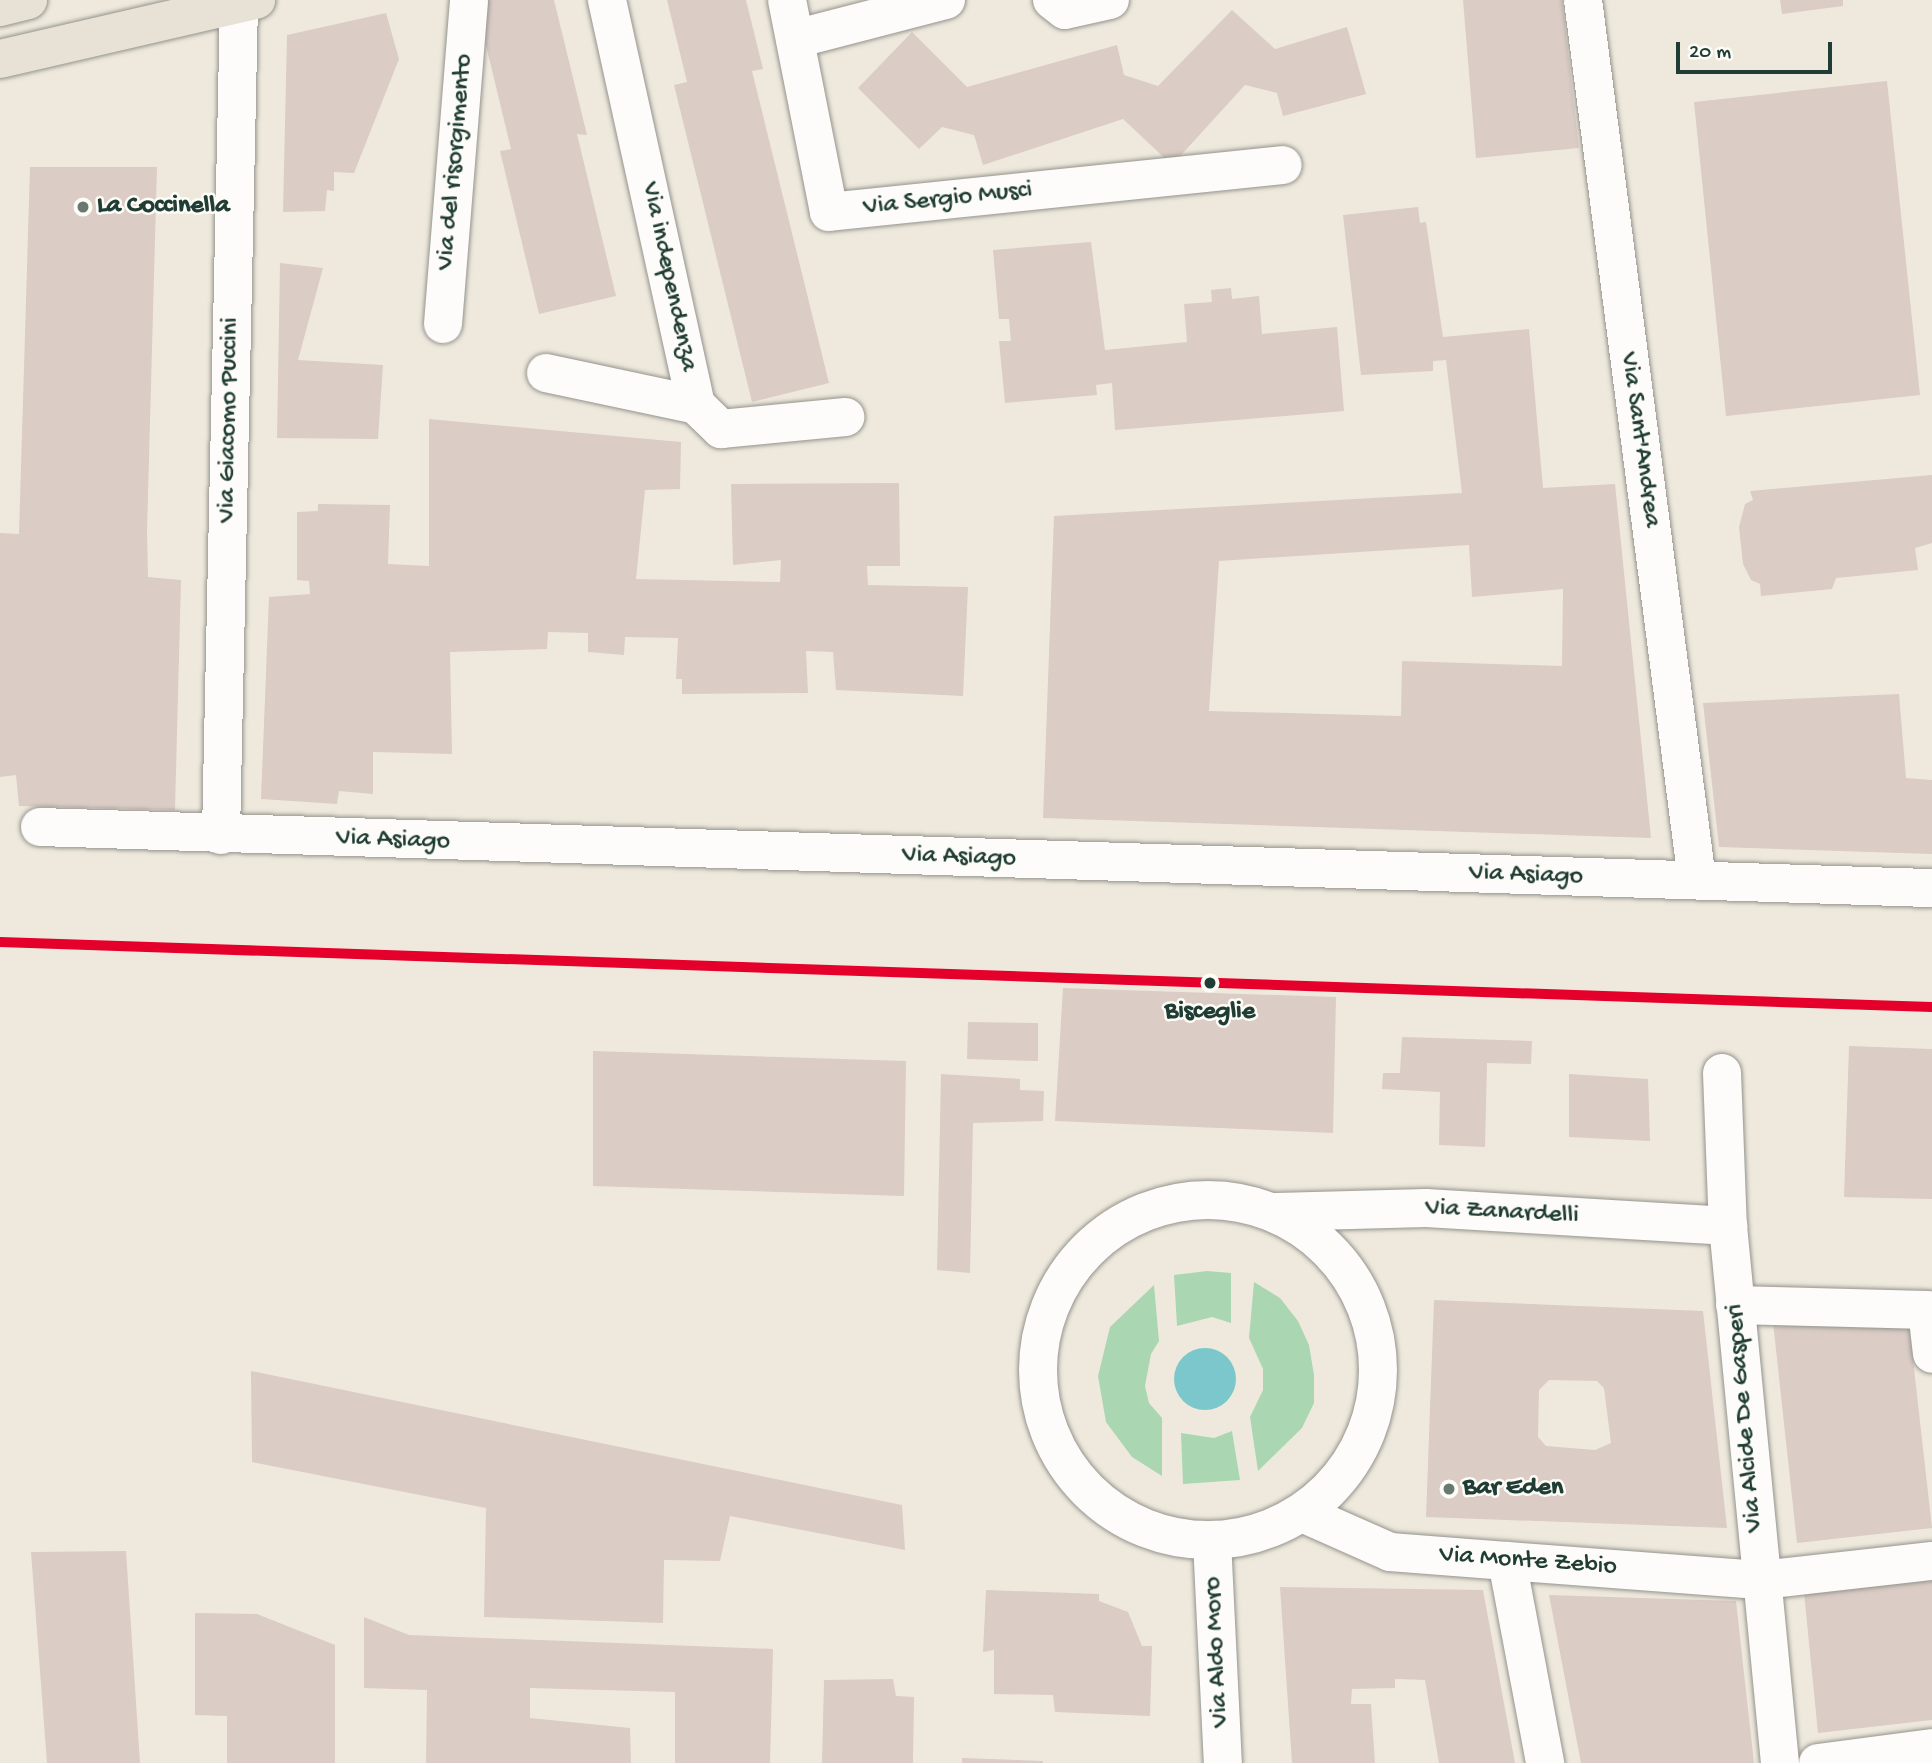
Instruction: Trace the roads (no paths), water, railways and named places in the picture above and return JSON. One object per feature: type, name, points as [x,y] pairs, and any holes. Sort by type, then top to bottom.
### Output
[{"type":"main road","points":[[0,7],[28,0]]},
{"type":"main road","points":[[0,59],[248,2]]},
{"type":"street","name":"Via del risorgimento","points":[[443,324],[469,0]]},
{"type":"street","name":"Via independenza","points":[[547,373],[696,405],[607,0]]},
{"type":"street","name":"Via Sergio Musci","points":[[787,0],[829,212],[1283,165]]},
{"type":"street","points":[[795,39],[946,0]]},
{"type":"street","points":[[1052,0],[1065,10],[1110,0]]},
{"type":"street","name":"Via Sant'Andrea","points":[[1583,0],[1697,880]]},
{"type":"street","name":"Via Giacomo Puccini","points":[[221,835],[248,2]]},
{"type":"street","points":[[696,405],[721,429],[845,417]]},
{"type":"street","name":"Via Asiago","points":[[40,827],[221,835],[1932,888]]},
{"type":"street","name":"Via Alcide De Gasperi","points":[[1722,1073],[1728,1226],[1780,1763]]},
{"type":"street","points":[[1216,1197],[1276,1212],[1321,1240],[1355,1280],[1375,1329],[1380,1381],[1368,1432],[1341,1478],[1302,1513],[1259,1533],[1213,1541],[1159,1535],[1097,1501],[1058,1453],[1038,1395],[1040,1332],[1064,1275],[1108,1231],[1164,1204],[1216,1197]]},
{"type":"street","name":"Via Zanardelli","points":[[1276,1212],[1426,1208],[1728,1226]]},
{"type":"street","points":[[1735,1305],[1927,1310],[1932,1354]]},
{"type":"street","name":"Via Monte Zebio","points":[[1302,1513],[1390,1552],[1507,1561],[1762,1580],[1932,1561]]},
{"type":"street","name":"Via Aldo Moro","points":[[1213,1541],[1223,1763]]},
{"type":"street","points":[[1507,1561],[1545,1763]]},
{"type":"street","points":[[1818,1763],[1932,1748]]},
{"type":"water","points":[[1199,1348],[1211,1348],[1227,1357],[1234,1367],[1234,1391],[1227,1401],[1211,1410],[1199,1410],[1188,1405],[1179,1396],[1174,1385],[1174,1373],[1179,1362],[1188,1353]]},
{"type":"place","name":"La Coccinella","points":[[83,207]]},
{"type":"place","name":"Bisceglie","points":[[1210,983]]},
{"type":"place","name":"Bar Eden","points":[[1449,1489]]}]
